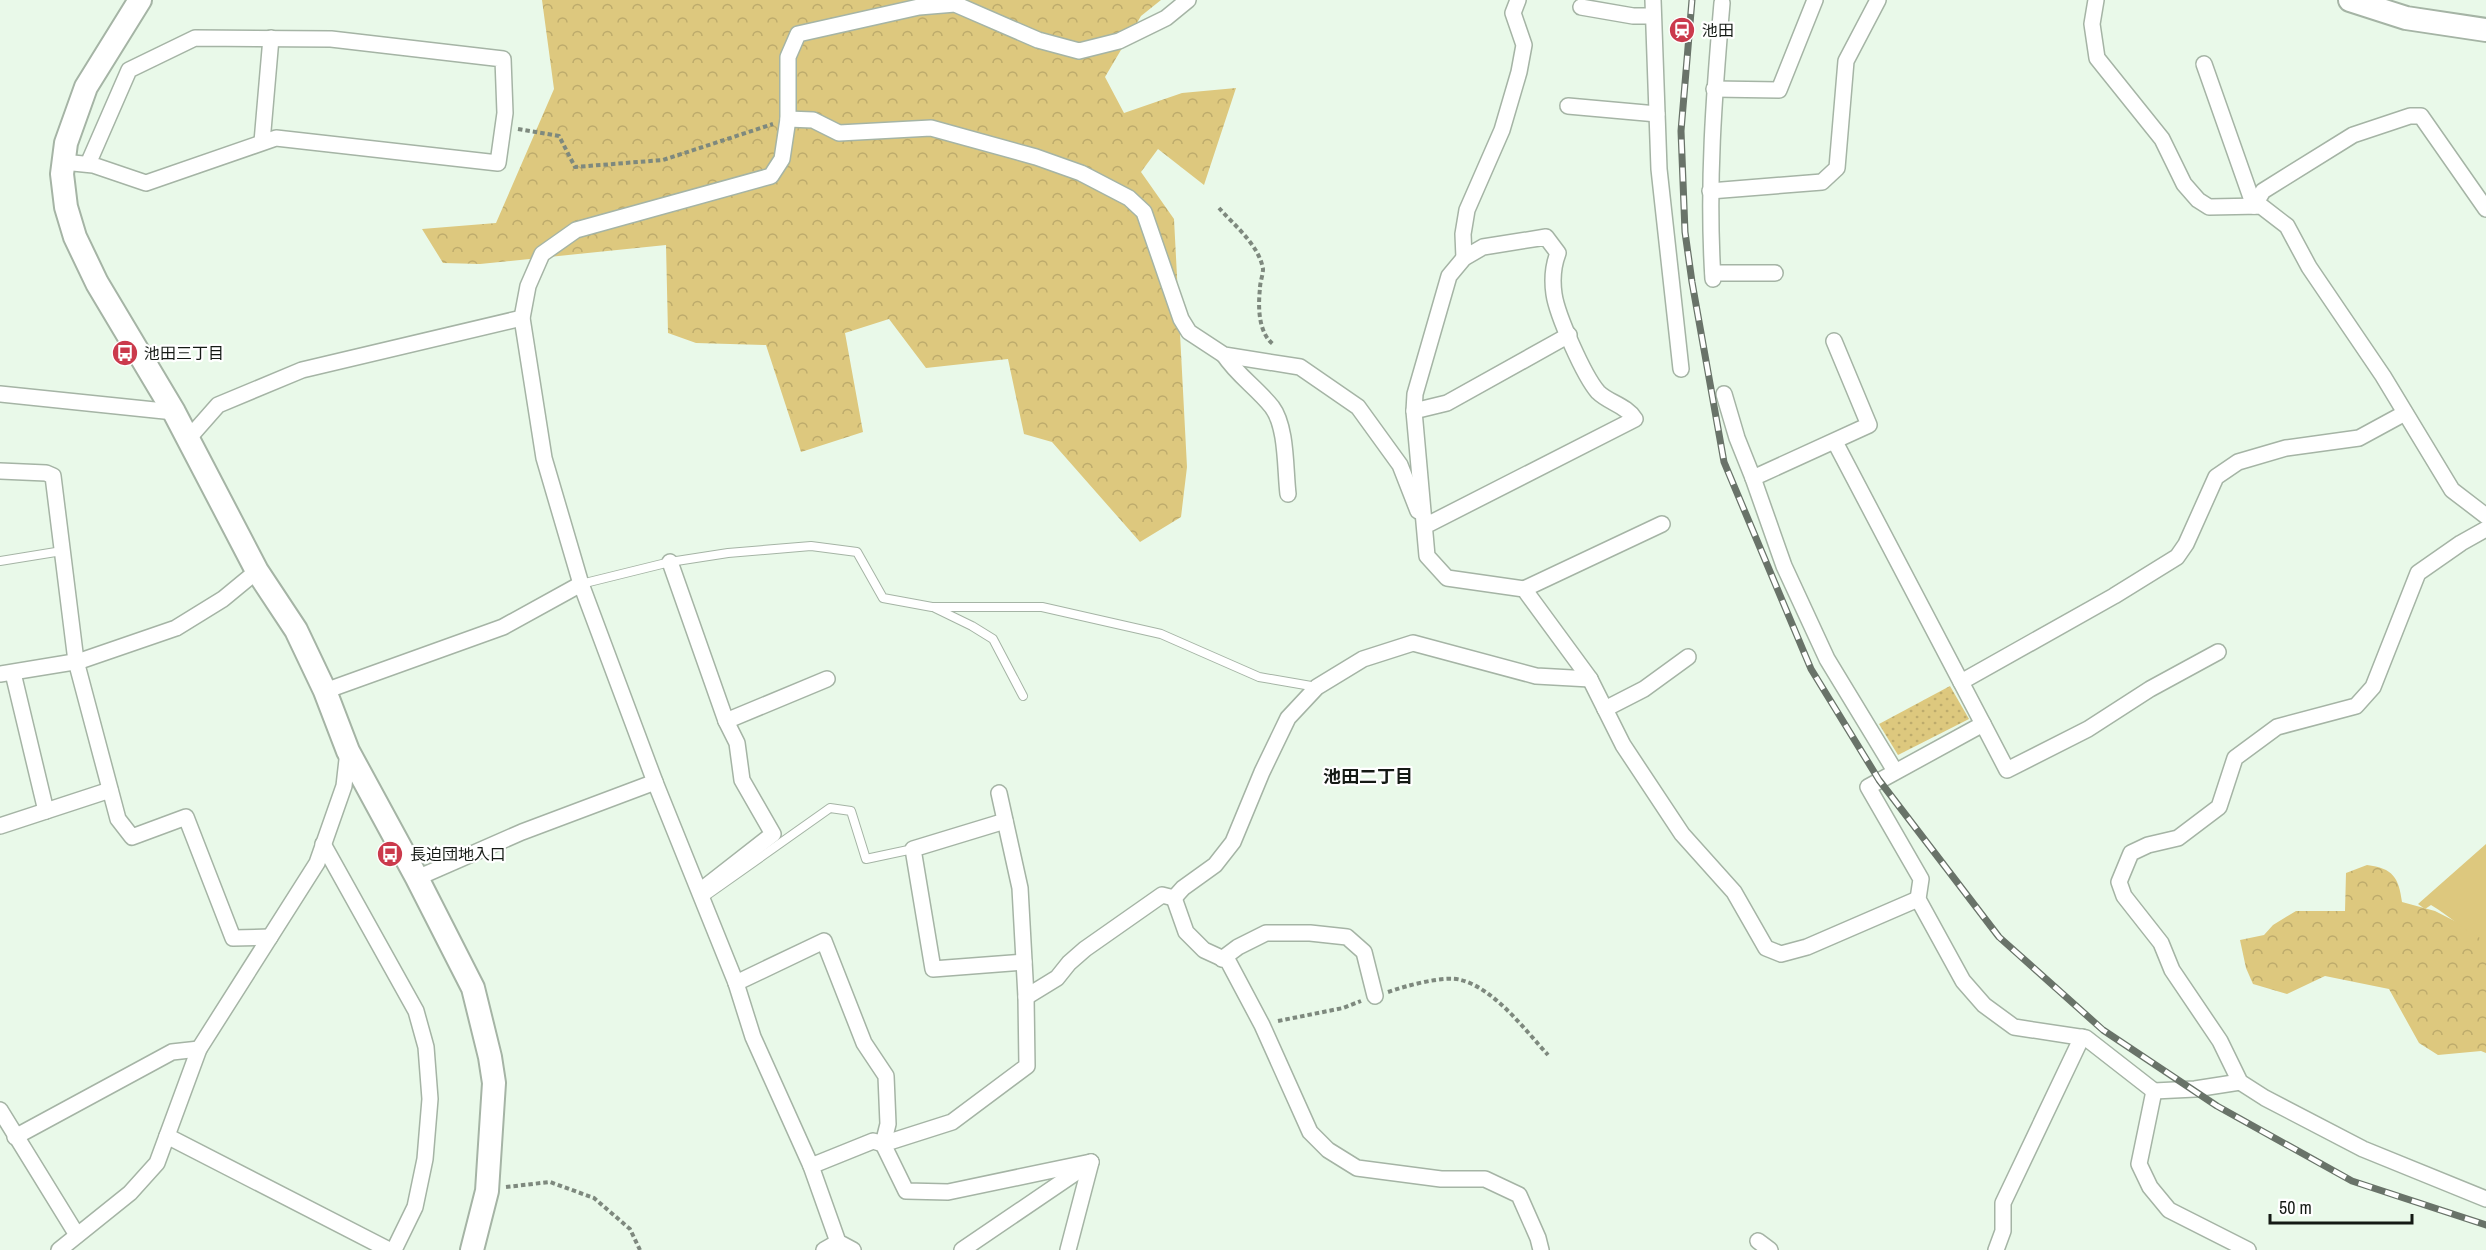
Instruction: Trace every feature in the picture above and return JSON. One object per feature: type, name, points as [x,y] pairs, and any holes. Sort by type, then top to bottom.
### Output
[{"type":"street","points":[[140,0],[86,87],[66,143],[62,174],[66,207],[75,237],[97,283],[174,412],[257,571],[296,630],[326,691],[348,751],[473,988],[494,1083],[487,1191],[472,1250]]},
{"type":"street","points":[[853,1250],[831,1246],[811,1166],[753,1036],[736,983],[655,782],[581,584],[544,458],[522,318],[528,286],[542,254],[576,230],[771,176],[782,159],[788,118],[788,57],[798,34],[920,7],[955,4],[1038,40],[1079,51],[1119,41],[1166,18],[1188,0]]},
{"type":"street","points":[[1464,258],[1463,234],[1467,210],[1502,130],[1519,72],[1524,45],[1513,13],[1518,0]]},
{"type":"street","points":[[1653,0],[1659,169],[1681,369]]},
{"type":"street","points":[[1714,88],[1779,90],[1815,0]]},
{"type":"street","points":[[1710,191],[1822,182],[1837,168],[1846,61],[1877,0]]},
{"type":"street","points":[[2096,0],[2092,24],[2097,58],[2162,139],[2184,184],[2198,200],[2208,207],[2261,206],[2287,226],[2309,267],[2383,376],[2452,490],[2486,516]]},
{"type":"street","points":[[2350,0],[2406,18],[2486,30]]},
{"type":"street","points":[[1722,3],[1714,88],[1710,191],[1713,276],[1775,273]]},
{"type":"street","points":[[1581,7],[1633,16],[1653,16]]},
{"type":"street","points":[[63,162],[88,164],[146,183],[276,138],[498,163],[505,113],[503,59],[331,39],[195,38],[129,70],[88,164]]},
{"type":"street","points":[[262,142],[271,38]]},
{"type":"street","points":[[2204,64],[2254,206]]},
{"type":"street","points":[[1568,106],[1657,114]]},
{"type":"street","points":[[2254,206],[2263,191],[2353,135],[2410,116],[2421,116],[2486,209]]},
{"type":"street","points":[[788,118],[813,120],[839,133],[931,128],[1036,157],[1081,173],[1129,198],[1144,212],[1181,319],[1189,332],[1224,355],[1232,367],[1272,408],[1280,422],[1288,494]]},
{"type":"street","points":[[1425,526],[1635,419],[1630,411],[1599,393],[1579,362],[1554,296],[1553,266],[1558,253],[1546,237],[1483,247],[1464,258],[1449,276],[1415,394],[1414,411],[1427,556],[1447,578],[1524,589],[1662,524]]},
{"type":"street","points":[[188,439],[218,405],[302,370],[522,318]]},
{"type":"street","points":[[1414,411],[1447,403],[1569,335]]},
{"type":"street","points":[[1753,478],[1869,425],[1834,341]]},
{"type":"street","points":[[1224,355],[1300,367],[1358,407],[1400,465],[1425,526]]},
{"type":"street","points":[[0,394],[174,412]]},
{"type":"street","points":[[1724,394],[1737,438],[1784,566],[1827,659],[1895,771]]},
{"type":"street","points":[[1961,682],[2114,596],[2177,557],[2186,544],[2216,477],[2238,462],[2286,448],[2359,438],[2405,413]]},
{"type":"street","points":[[1835,442],[2007,770],[2088,729],[2218,652]]},
{"type":"street","points":[[0,471],[46,473],[53,476],[76,661],[118,819],[132,837],[186,818],[233,938],[270,937]]},
{"type":"street","points":[[2486,529],[2461,543],[2418,573],[2373,687],[2356,706],[2277,727],[2235,758],[2219,807],[2178,837],[2148,845],[2131,854],[2119,882],[2124,896],[2161,943],[2172,970],[2220,1041],[2240,1082],[2265,1098],[2363,1149],[2486,1199]]},
{"type":"street","points":[[670,562],[726,721],[737,743],[742,780],[773,834],[701,894]]},
{"type":"street","points":[[46,811],[6,673],[76,661],[176,628],[223,599],[257,571]]},
{"type":"street","points":[[326,691],[503,627],[581,584]]},
{"type":"street","points":[[1524,589],[1590,679],[1623,745],[1682,834],[1734,892],[1766,948],[1781,954],[1807,947],[1918,899]]},
{"type":"street","points":[[1174,898],[1183,888],[1215,865],[1233,842],[1262,772],[1288,718],[1317,687],[1363,659],[1413,643],[1536,676],[1590,679]]},
{"type":"street","points":[[1605,709],[1644,689],[1688,657]]},
{"type":"street","points":[[726,721],[827,679]]},
{"type":"street","points":[[1983,724],[1868,787],[1921,879],[1918,899],[1963,981],[1984,1005],[2014,1027],[2082,1037],[2154,1090],[2195,1089],[2240,1082]]},
{"type":"street","points":[[59,1250],[130,1193],[157,1163],[199,1049],[317,863],[344,786],[348,751]]},
{"type":"street","points":[[417,878],[522,832],[655,782]]},
{"type":"street","points":[[0,826],[110,790]]},
{"type":"street","points":[[811,1166],[873,1141],[883,1144],[952,1122],[1027,1066],[1020,888],[999,793]]},
{"type":"street","points":[[1005,821],[913,849],[933,969],[1024,962]]},
{"type":"street","points":[[323,844],[416,1011],[426,1047],[430,1099],[425,1159],[415,1207],[394,1250]]},
{"type":"street","points":[[1026,997],[1057,978],[1069,963],[1086,949],[1162,895],[1174,898]]},
{"type":"street","points":[[1174,898],[1186,932],[1204,950],[1228,961],[1262,1024],[1311,1132],[1328,1150],[1357,1168],[1441,1179],[1485,1179],[1519,1195],[1541,1250]]},
{"type":"street","points":[[1222,958],[1266,933],[1310,933],[1347,937],[1364,951],[1375,996]]},
{"type":"street","points":[[736,983],[824,941],[864,1043],[886,1076],[888,1124],[883,1144],[906,1191],[948,1192],[1092,1162]]},
{"type":"street","points":[[1996,1250],[2003,1231],[2003,1203],[2082,1037]]},
{"type":"street","points":[[15,1137],[172,1052],[199,1049]]},
{"type":"street","points":[[2154,1090],[2139,1164],[2150,1188],[2169,1210],[2248,1250]]},
{"type":"street","points":[[0,1110],[76,1235]]},
{"type":"street","points":[[167,1136],[389,1250]]},
{"type":"street","points":[[962,1250],[1092,1162]]},
{"type":"street","points":[[1068,1250],[1092,1162]]},
{"type":"lane","points":[[581,584],[670,562],[728,553],[811,546],[857,552],[883,598],[932,607],[1042,607],[1161,634],[1259,677],[1317,687]]},
{"type":"lane","points":[[0,561],[62,551]]},
{"type":"lane","points":[[932,607],[993,639],[1023,696]]},
{"type":"lane","points":[[701,894],[830,808],[851,812],[866,859],[913,849]]},
{"type":"path","points":[[503,127],[559,135],[575,167],[663,160],[788,118]]},
{"type":"path","points":[[1219,208],[1249,240],[1258,256],[1263,270],[1259,307],[1262,325],[1268,340],[1276,347]]},
{"type":"path","points":[[1262,1024],[1342,1008],[1375,996],[1442,980],[1461,979],[1496,999],[1548,1055]]},
{"type":"path","points":[[487,1191],[550,1182],[594,1198],[630,1229],[640,1250]]},
{"type":"green space","points":[[542,0],[1161,0],[1141,16],[1105,77],[1124,113],[1182,93],[1236,88],[1204,185],[1158,149],[1141,172],[1174,219],[1187,467],[1181,517],[1140,542],[1052,442],[1024,434],[1008,359],[926,368],[889,319],[845,333],[863,432],[801,452],[766,345],[696,343],[668,333],[666,245],[480,264],[443,263],[422,229],[496,223],[554,89]]},
{"type":"green space","points":[[1950,686],[1969,719],[1898,755],[1879,724]]},
{"type":"green space","points":[[2486,844],[2486,941],[2431,905],[2425,909],[2418,904]]},
{"type":"green space","points":[[2367,865],[2376,866],[2393,876],[2399,887],[2402,902],[2435,911],[2486,937],[2486,1053],[2481,1051],[2438,1055],[2419,1043],[2389,989],[2325,976],[2287,994],[2253,984],[2246,968],[2240,940],[2264,935],[2273,925],[2296,911],[2345,911],[2346,873]]},
{"type":"railway","points":[[1692,0],[1681,131],[1685,232],[1724,462],[1811,669],[1879,780],[1999,937],[2103,1030],[2217,1106],[2352,1181],[2486,1225]]},
{"type":"place","name":"池田","points":[[1682,30]]},
{"type":"place","name":"池田三丁目","points":[[125,353]]},
{"type":"place","name":"長迫団地入口","points":[[390,854]]},
{"type":"district","name":"池田二丁目","points":[[1368,777]]}]
